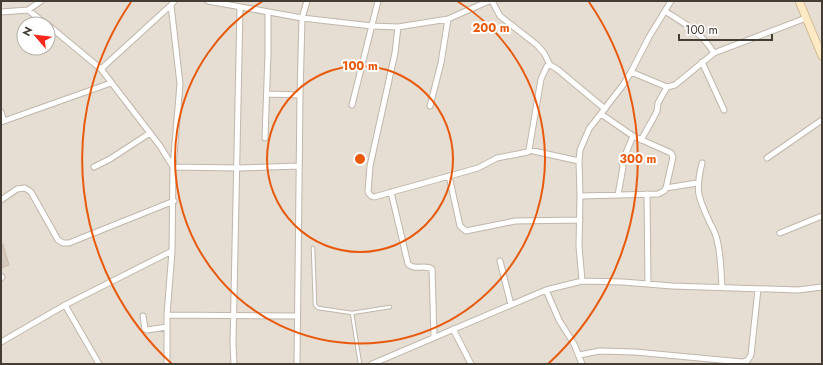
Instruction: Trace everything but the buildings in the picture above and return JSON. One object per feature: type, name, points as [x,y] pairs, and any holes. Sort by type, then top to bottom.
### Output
[{"type":"street","points":[[1,6],[3,11],[28,10],[41,1]]},
{"type":"street","points":[[208,1],[302,18],[372,26],[398,27],[448,20],[489,1]]},
{"type":"street","points":[[297,364],[302,18],[307,1]]},
{"type":"street","points":[[352,105],[378,1]]},
{"type":"street","points":[[492,1],[500,16],[537,45],[544,53],[550,66],[557,69],[605,109]]},
{"type":"street","points":[[582,281],[579,246],[580,150],[589,129],[632,72],[649,37],[671,1]]},
{"type":"street","points":[[799,1],[822,56]]},
{"type":"street","points":[[101,70],[173,3]]},
{"type":"street","points":[[167,364],[167,315],[174,201],[173,167],[180,84],[173,3]]},
{"type":"street","points":[[234,364],[233,344],[240,7]]},
{"type":"street","points":[[28,10],[36,16]]},
{"type":"street","points":[[665,11],[701,35],[714,53]]},
{"type":"street","points":[[265,138],[268,12]]},
{"type":"street","points":[[632,72],[667,87],[675,85],[714,53],[806,18]]},
{"type":"street","points":[[430,106],[448,20]]},
{"type":"street","points":[[398,27],[395,53],[371,160],[368,192],[371,196],[374,197],[478,168],[498,158],[528,152],[529,150],[579,161]]},
{"type":"street","points":[[56,32],[101,70],[150,133],[173,167]]},
{"type":"street","points":[[702,62],[724,110]]},
{"type":"street","points":[[529,150],[541,80],[546,69],[550,66]]},
{"type":"street","points":[[1,112],[3,122],[111,83]]},
{"type":"street","points":[[641,140],[656,114],[658,104],[667,87]]},
{"type":"street","points":[[267,94],[300,95]]},
{"type":"street","points":[[580,196],[662,193],[666,188],[673,157],[672,154],[633,136],[601,114]]},
{"type":"street","points":[[767,158],[822,120]]},
{"type":"street","points":[[94,166],[110,159],[150,133]]},
{"type":"street","points":[[618,195],[623,170],[622,163],[633,136]]},
{"type":"street","points":[[702,164],[697,183],[698,193],[702,206],[718,242],[722,287]]},
{"type":"street","points":[[173,167],[237,168],[299,166]]},
{"type":"street","points":[[449,176],[460,226],[466,231],[515,221],[580,220]]},
{"type":"street","points":[[666,188],[697,183]]},
{"type":"street","points":[[1,200],[17,189],[25,188],[31,192],[58,240],[63,243],[68,243],[174,201]]},
{"type":"street","points":[[391,192],[408,264],[414,268],[429,267],[432,269],[434,337]]},
{"type":"street","points":[[646,194],[648,284]]},
{"type":"street","points":[[780,233],[822,216]]},
{"type":"street","points":[[1,342],[65,305],[172,251]]},
{"type":"street","points":[[500,261],[511,305]]},
{"type":"street","points":[[372,364],[546,290],[582,281],[758,289],[798,290],[822,287]]},
{"type":"street","points":[[579,355],[590,352],[657,354],[742,362],[747,360],[751,355],[758,289]]},
{"type":"street","points":[[546,290],[559,320],[574,344],[582,364]]},
{"type":"street","points":[[65,305],[99,364]]},
{"type":"street","points":[[167,315],[297,316]]},
{"type":"street","points":[[143,316],[145,329],[147,330],[167,326]]},
{"type":"street","points":[[452,329],[471,364]]},
{"type":"lane","points":[[313,248],[315,305],[318,308],[352,313],[390,307]]},
{"type":"lane","points":[[352,313],[360,364]]},
{"type":"shaded area","points":[[1,1],[822,1],[822,364],[1,364]]}]
